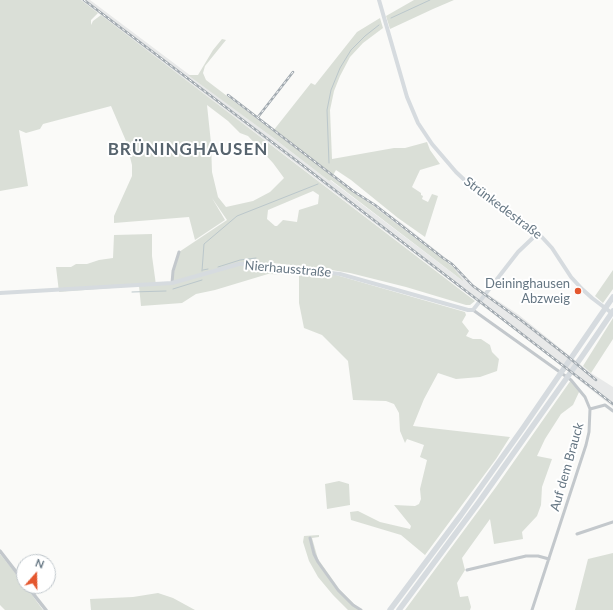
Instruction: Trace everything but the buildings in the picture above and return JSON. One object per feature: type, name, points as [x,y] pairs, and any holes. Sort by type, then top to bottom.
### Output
[{"type":"highway","points":[[390,610],[473,499],[556,381],[611,299]]},
{"type":"highway","points":[[401,608],[479,502],[613,312]]},
{"type":"main road","name":"Strünkedestraße","points":[[379,0],[407,97],[412,111],[426,137],[444,160],[473,188],[538,233],[552,248],[571,277],[592,298],[613,312]]},
{"type":"main road","points":[[473,310],[518,252],[538,233]]},
{"type":"main road","name":"Nierhausstraße","points":[[0,293],[172,284],[239,264],[255,264],[340,274],[468,310],[473,310]]},
{"type":"street","points":[[172,284],[173,271],[179,252]]},
{"type":"street","name":"Auf dem Brauck","points":[[473,310],[571,380],[585,397],[590,409],[589,432],[586,446],[532,610]]},
{"type":"street","points":[[590,409],[604,405],[613,411]]},
{"type":"street","points":[[577,534],[613,522]]},
{"type":"street","points":[[310,538],[314,554],[318,562],[338,590],[361,610]]},
{"type":"street","points":[[0,551],[16,572]]},
{"type":"street","points":[[468,570],[526,556],[538,556],[549,559]]},
{"type":"street","points":[[33,594],[46,610]]},
{"type":"shaded area","points":[[0,0],[81,0],[98,13],[91,20],[91,25],[93,21],[101,15],[475,301],[470,305],[466,305],[406,287],[350,273],[273,263],[270,260],[270,266],[336,275],[465,312],[466,315],[462,322],[469,331],[466,336],[473,339],[481,339],[490,345],[492,352],[499,359],[497,371],[480,377],[456,379],[438,373],[424,399],[413,426],[510,437],[496,459],[425,555],[401,535],[351,520],[350,512],[358,511],[380,522],[410,529],[411,526],[394,505],[415,506],[419,504],[421,499],[420,489],[427,460],[420,457],[424,445],[407,439],[405,443],[400,431],[399,413],[394,404],[386,401],[353,400],[348,361],[322,335],[304,328],[299,303],[299,275],[268,274],[215,290],[196,294],[182,303],[141,306],[139,286],[59,292],[56,267],[71,267],[76,264],[87,264],[113,258],[114,235],[152,234],[152,256],[156,285],[172,283],[179,252],[227,220],[212,198],[225,220],[195,240],[189,217],[114,223],[114,216],[132,176],[132,165],[126,141],[111,106],[43,124],[40,129],[26,133],[19,130],[28,186],[0,191]],"holes":[[[207,105],[228,121],[240,133],[248,136],[273,163],[284,178],[270,192],[253,201],[226,207],[218,197],[212,172]],[[313,191],[319,195],[318,204],[299,210],[297,222],[283,220],[275,226],[267,219],[268,210]]]},
{"type":"shaded area","points":[[81,0],[90,0],[463,281],[453,267],[372,205],[351,192],[309,160],[275,128],[355,191],[399,221],[457,267],[471,283],[519,315],[591,373],[613,387],[613,407],[546,354]]},
{"type":"shaded area","points":[[414,0],[454,0],[390,29],[386,16]]},
{"type":"shaded area","points":[[380,18],[383,28],[363,43],[350,57],[334,91],[330,110],[332,159],[394,148],[405,148],[427,142],[430,150],[440,164],[420,170],[412,187],[421,193],[423,196],[422,199],[428,202],[432,194],[438,196],[425,237],[336,170],[332,177],[372,205],[453,267],[463,281],[331,180],[329,181],[188,75],[198,75],[213,50],[222,39],[226,40],[205,66],[203,73],[206,80],[273,131],[311,83],[315,85],[357,32]]},
{"type":"shaded area","points":[[613,270],[613,289],[603,303],[595,296]]},
{"type":"shaded area","points":[[613,318],[613,339],[591,373],[583,366]]},
{"type":"shaded area","points":[[571,380],[580,390],[573,405],[561,414],[545,439],[537,456],[552,459],[542,487],[541,505],[537,516],[522,532],[523,539],[494,544],[490,519],[462,558],[465,570],[457,583],[460,597],[468,596],[471,607],[470,610],[405,610],[496,487]]},
{"type":"shaded area","points":[[339,481],[349,484],[350,505],[327,509],[325,484]]},
{"type":"shaded area","points":[[319,535],[319,537],[312,538],[318,559],[340,590],[360,610],[348,610],[318,577],[309,561],[303,542],[304,536]]},
{"type":"shaded area","points":[[613,553],[613,610],[575,610],[588,559]]},
{"type":"shaded area","points":[[0,554],[16,574],[16,594],[31,594],[43,610],[5,610],[0,605]]},
{"type":"shaded area","points":[[158,593],[173,598],[195,610],[91,610],[90,599],[133,597]]},
{"type":"waterway","points":[[391,18],[430,0]]},
{"type":"waterway","points":[[329,163],[327,110],[331,90],[340,68],[351,50],[379,25]]},
{"type":"waterway","points":[[202,271],[204,244],[237,216],[318,184]]},
{"type":"waterway","points":[[218,267],[240,260],[256,258]]},
{"type":"waterway","points":[[203,270],[208,269]]},
{"type":"waterway","points":[[173,289],[202,280]]},
{"type":"waterway","points":[[132,292],[166,291]]},
{"type":"railway","points":[[84,0],[297,161],[613,404]]},
{"type":"railway","points":[[258,117],[293,72]]},
{"type":"railway","points":[[228,95],[353,191],[375,205],[452,264],[473,286],[522,321],[596,380]]},
{"type":"place","name":"Deininghausen Abzweig","points":[[578,291]]},
{"type":"district","name":"BRÜNINGHAUSEN","points":[[188,150]]}]
